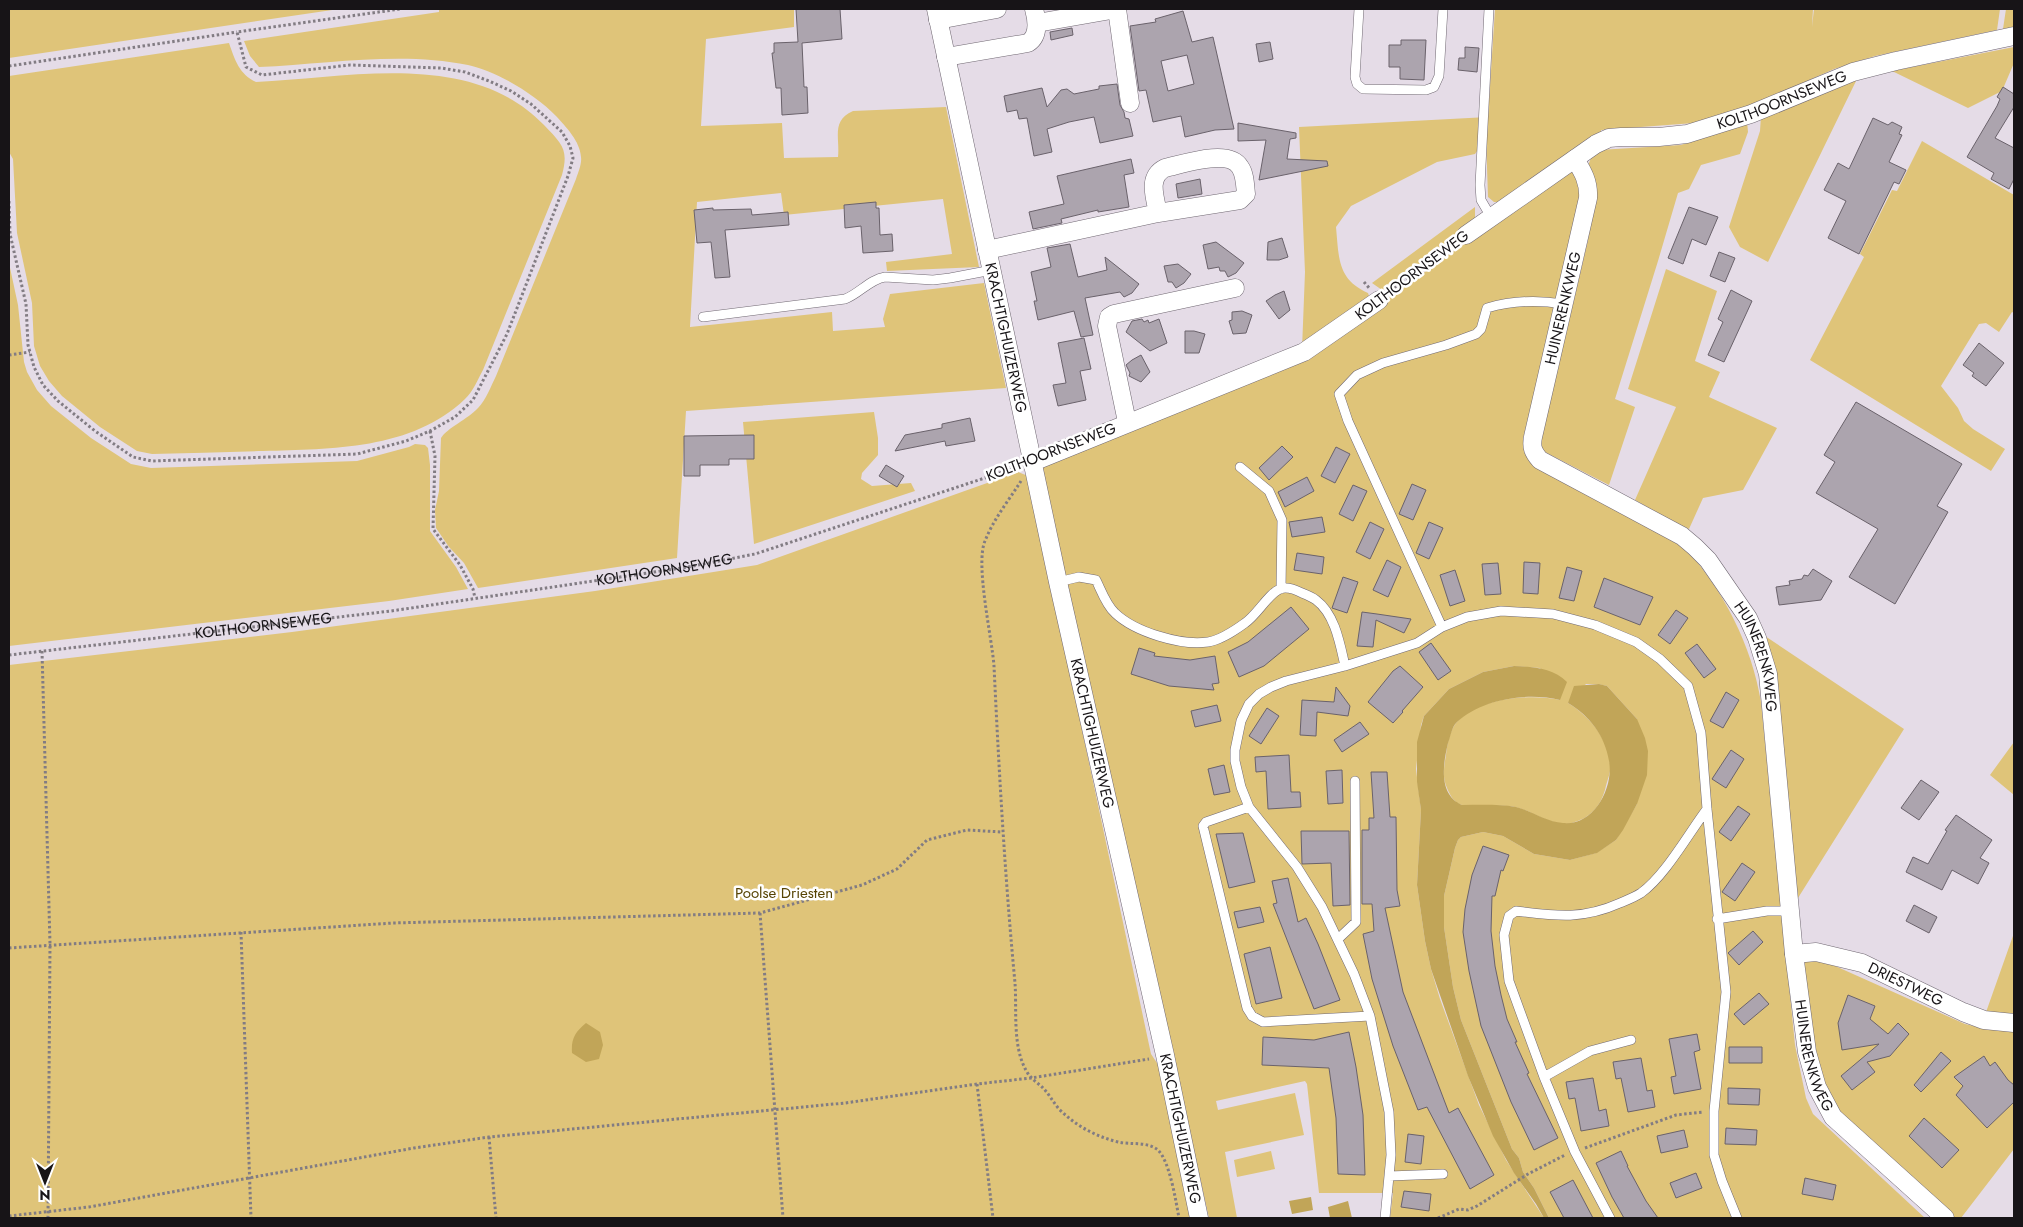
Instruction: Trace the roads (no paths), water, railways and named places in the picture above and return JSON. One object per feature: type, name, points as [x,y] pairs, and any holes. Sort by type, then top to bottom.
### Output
[{"type":"street","name":"KRACHTIGHUIZERWEG","points":[[997,9],[937,14],[1058,582],[1199,1218]]},
{"type":"street","points":[[946,57],[1028,43],[1032,41],[1036,34],[1035,16],[1117,9],[1130,102]]},
{"type":"street","name":"KOLTHOORNSEWEG","points":[[1466,235],[1575,158],[1609,138],[1658,137],[1687,134],[1721,125],[1751,114],[1853,72],[1896,60],[2014,36]]},
{"type":"street","name":"KRACHTIGHUIZERWEG","points":[[987,250],[1158,213],[1242,199],[1246,194],[1243,173],[1239,165],[1234,160],[1212,158],[1158,171],[1154,181],[1158,213]]},
{"type":"street","name":"HUINERENKWEG","points":[[1575,158],[1585,175],[1589,187],[1588,198],[1533,436],[1534,454],[1540,460],[1682,536],[1708,560],[1748,618],[1757,638],[1768,674],[1794,954],[1807,1052],[1817,1087],[1833,1116],[1945,1218]]},
{"type":"street","points":[[1128,422],[1107,326],[1109,317],[1114,314],[1235,288]]},
{"type":"street","name":"KOLTHOORNSEWEG","points":[[1033,462],[1304,352],[1379,300]]},
{"type":"street","name":"DRIESTWEG","points":[[1794,954],[1816,952],[1862,962],[1963,1012],[1984,1020],[2014,1022]]},
{"type":"lane","points":[[1359,9],[1355,77],[1357,84],[1363,89],[1426,90],[1434,86],[1439,76],[1443,9]]},
{"type":"lane","points":[[1489,9],[1480,185],[1481,200],[1491,217]]},
{"type":"lane","points":[[703,317],[845,299],[854,296],[878,278],[885,276],[933,280],[992,270]]},
{"type":"lane","points":[[1442,627],[1348,421],[1339,394],[1357,375],[1383,363],[1476,334],[1481,329],[1488,308],[1501,304],[1550,302],[1564,304]]},
{"type":"lane","points":[[1240,467],[1269,492],[1282,520],[1281,589]]},
{"type":"lane","points":[[1058,582],[1079,577],[1096,580],[1114,612],[1128,622],[1167,638],[1196,642],[1209,642],[1226,636],[1248,622],[1272,594],[1281,589],[1295,590],[1317,601],[1331,618],[1340,640],[1345,666]]},
{"type":"lane","points":[[1385,1218],[1389,1176],[1389,1112],[1370,1016],[1354,974],[1322,907],[1296,868],[1249,807],[1241,787],[1235,761],[1235,750],[1241,720],[1249,704],[1259,694],[1286,681],[1345,666],[1417,643],[1442,627],[1467,616],[1501,611],[1553,614],[1595,625],[1636,642],[1660,658],[1688,686],[1701,733],[1717,919],[1726,992],[1714,1111],[1714,1155],[1722,1182],[1737,1218]]},
{"type":"lane","points":[[1338,939],[1356,922],[1355,781]]},
{"type":"lane","points":[[1249,807],[1206,822],[1203,826],[1247,1008],[1252,1016],[1263,1022],[1370,1016]]},
{"type":"lane","points":[[1610,1218],[1575,1152],[1544,1077],[1509,981],[1504,935],[1509,916],[1516,911],[1583,916],[1608,908],[1641,893],[1662,871],[1707,809]]},
{"type":"lane","points":[[1717,919],[1767,911],[1790,911]]},
{"type":"lane","points":[[1544,1077],[1590,1051],[1631,1040]]},
{"type":"lane","points":[[1389,1176],[1443,1174]]},
{"type":"park label","name":"Poolse Driesten","points":[[784,893]]}]
